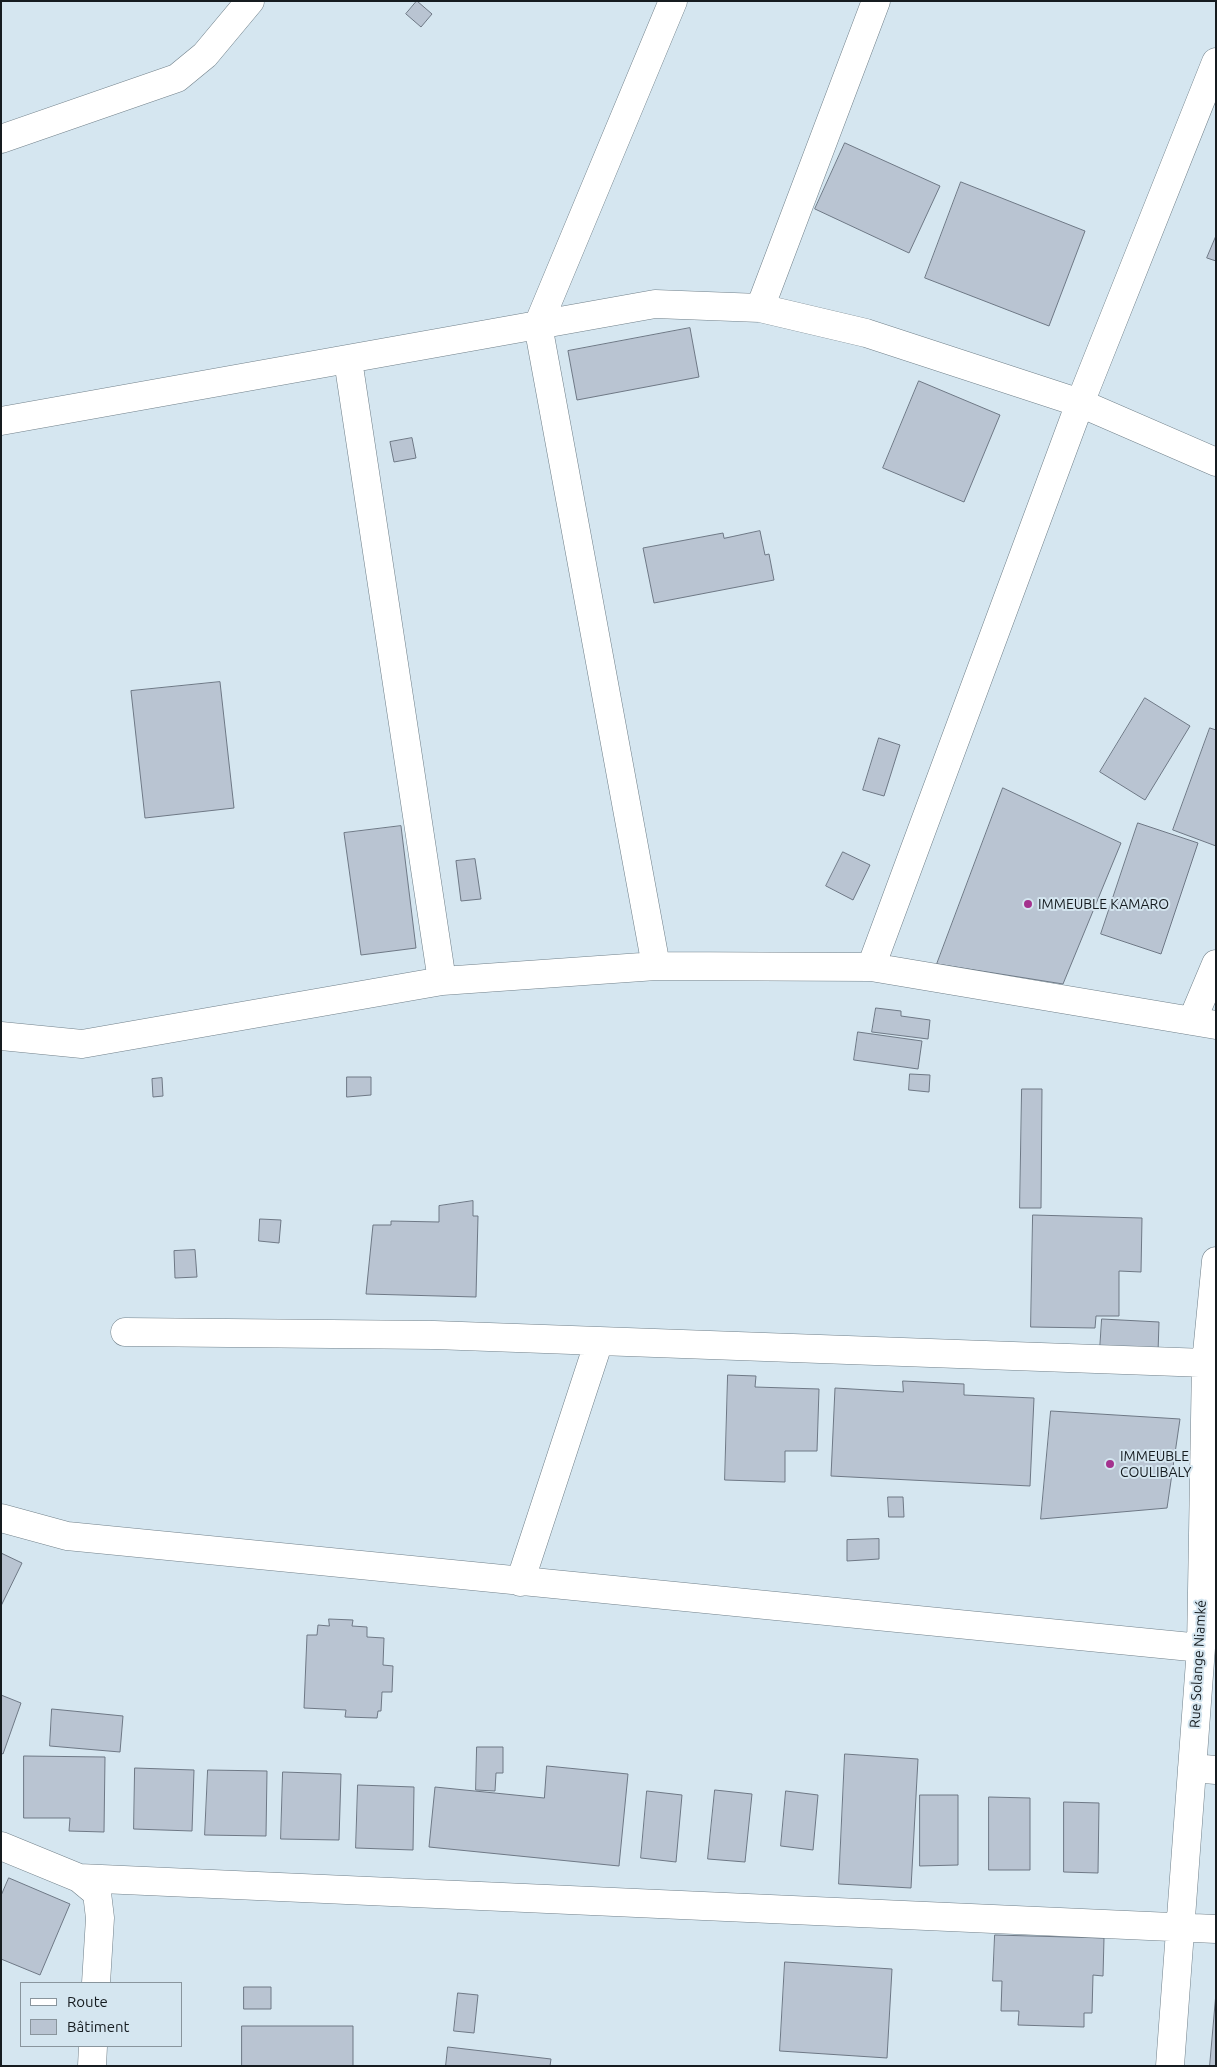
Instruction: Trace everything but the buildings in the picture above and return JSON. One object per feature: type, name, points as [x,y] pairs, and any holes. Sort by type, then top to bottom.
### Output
[{"type":"street","points":[[1,139],[177,78],[205,55],[250,1]]},
{"type":"street","points":[[656,966],[538,325],[673,1]]},
{"type":"street","points":[[760,308],[876,1]]},
{"type":"street","points":[[871,967],[1080,403],[1216,62]]},
{"type":"street","points":[[1,422],[655,304],[760,308],[866,333],[1080,403],[1216,462]]},
{"type":"street","points":[[348,360],[442,982]]},
{"type":"street","points":[[1,1036],[82,1044],[442,982],[656,966],[871,967],[1204,1023],[1216,964]]},
{"type":"street","name":"Rue Solange Niamké","points":[[1170,2066],[1181,1927],[1204,1769],[1202,1648],[1206,1363],[1216,1261]]},
{"type":"street","points":[[125,1332],[434,1335],[1206,1363]]},
{"type":"street","points":[[520,1582],[599,1341]]},
{"type":"street","points":[[1,1518],[67,1536],[1202,1648]]},
{"type":"street","points":[[1,1846],[79,1878],[97,1893],[100,1918],[96,1982]]},
{"type":"street","points":[[79,1878],[1216,1930]]},
{"type":"street","points":[[92,2066],[93,2047]]},
{"type":"place","name":"IMMEUBLE KAMARO","points":[[1028,904]]},
{"type":"place","name":"IMMEUBLE COULIBALY","points":[[1110,1464]]}]
